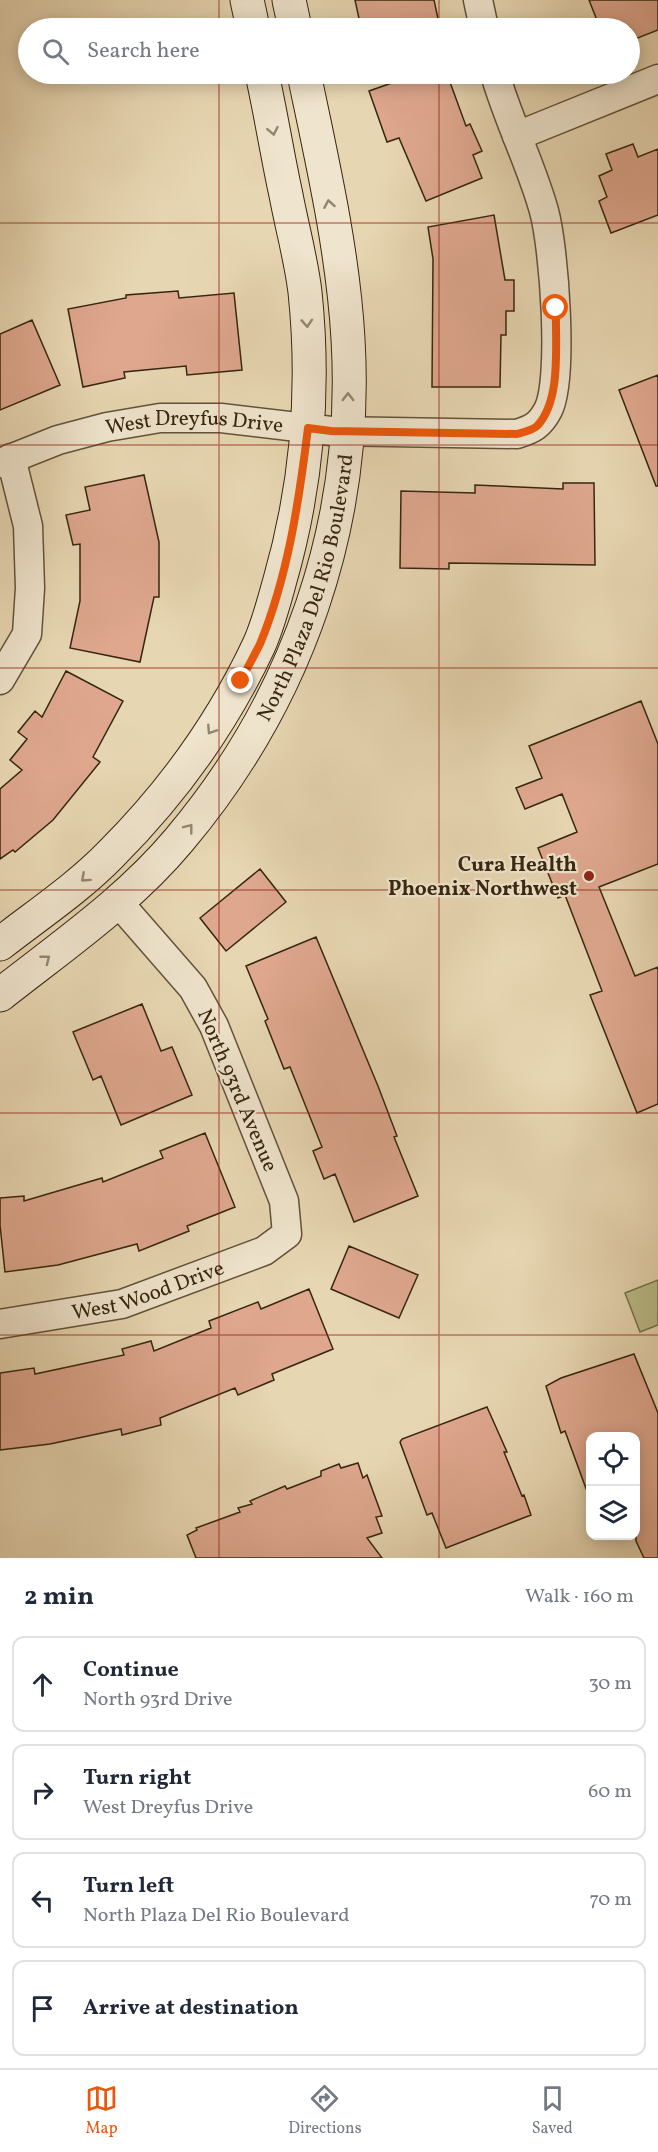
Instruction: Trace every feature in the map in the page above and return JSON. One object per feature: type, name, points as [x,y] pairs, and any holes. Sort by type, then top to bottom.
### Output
[{"type":"street","points":[[247,0],[251,18]]},
{"type":"street","points":[[289,0],[293,18]]},
{"type":"street","points":[[478,0],[481,18]]},
{"type":"street","points":[[498,84],[517,136],[658,79]]},
{"type":"street","name":"North Plaza Del Rio Boulevard","points":[[0,944],[110,856],[166,792],[192,758],[230,699],[260,643],[274,602],[297,513],[308,428],[310,385],[305,290],[264,84]]},
{"type":"street","name":"North Plaza Del Rio Boulevard","points":[[0,995],[118,902],[178,842],[221,785],[265,718],[297,647],[328,557],[342,487],[348,430],[348,339],[340,273],[306,84]]},
{"type":"street","name":"West Dreyfus Drive","points":[[5,460],[58,440],[107,427],[160,418],[221,418],[331,431],[517,434],[537,427],[549,408],[555,384],[556,308],[545,213],[517,136]]},
{"type":"street","points":[[0,680],[27,634],[30,588],[28,526],[5,460]]},
{"type":"street","points":[[230,699],[265,718]]},
{"type":"street","name":"North 93rd Avenue","points":[[118,902],[193,988],[214,1026],[284,1201],[287,1234]]},
{"type":"street","name":"West Wood Drive","points":[[0,1324],[122,1304],[264,1251],[287,1234]]},
{"type":"green space","points":[[658,1280],[658,1325],[640,1332],[625,1293]]},
{"type":"building","points":[[355,0],[434,0],[438,18],[359,18]]},
{"type":"building","points":[[589,0],[658,0],[658,30],[640,37],[640,18],[596,18]]},
{"type":"building","points":[[389,84],[451,84],[466,126],[470,124],[482,151],[473,155],[482,178],[426,201],[399,138],[387,142],[369,91]]},
{"type":"building","points":[[633,144],[638,157],[658,149],[658,215],[611,233],[599,201],[607,197],[599,176],[612,170],[606,154]]},
{"type":"building","points":[[494,215],[505,280],[514,280],[514,311],[506,311],[506,335],[501,335],[500,387],[432,387],[433,259],[428,227]]},
{"type":"building","points":[[178,291],[179,298],[234,293],[242,370],[187,375],[186,366],[124,372],[125,378],[83,387],[68,309],[126,298],[126,295]]},
{"type":"building","points":[[32,320],[60,385],[0,410],[0,334]]},
{"type":"building","points":[[658,375],[658,486],[656,486],[619,390]]},
{"type":"building","points":[[144,475],[159,542],[159,597],[154,597],[140,662],[70,648],[80,601],[80,544],[73,545],[66,515],[90,510],[85,487]]},
{"type":"building","points":[[563,483],[594,483],[595,565],[449,563],[449,569],[400,568],[401,491],[475,493],[475,485],[563,489]]},
{"type":"building","points":[[66,671],[123,701],[93,757],[100,762],[53,820],[15,852],[13,850],[0,859],[0,789],[22,770],[10,760],[27,739],[18,732],[35,711],[42,717]]},
{"type":"building","name":"Cura Health Phoenix Northwest","points":[[641,701],[658,744],[658,864],[599,887],[635,976],[658,967],[658,1104],[637,1113],[590,995],[602,991],[565,895],[558,898],[538,848],[577,832],[562,794],[525,809],[516,788],[542,778],[529,746]]},
{"type":"building","points":[[260,869],[286,902],[226,951],[200,918]]},
{"type":"building","points":[[316,937],[378,1086],[397,1136],[394,1137],[418,1196],[354,1222],[335,1174],[324,1179],[313,1151],[322,1147],[290,1067],[284,1069],[265,1021],[268,1019],[246,966]]},
{"type":"building","points":[[142,1004],[161,1051],[172,1047],[192,1095],[121,1125],[101,1076],[93,1080],[73,1032]]},
{"type":"building","points":[[205,1133],[235,1207],[187,1226],[189,1231],[139,1251],[137,1244],[58,1265],[5,1272],[0,1225],[0,1198],[24,1196],[24,1201],[102,1178],[103,1182],[163,1158],[160,1151]]},
{"type":"building","points":[[349,1246],[418,1275],[399,1318],[331,1289]]},
{"type":"building","points":[[309,1289],[333,1349],[272,1374],[274,1380],[238,1395],[235,1388],[160,1418],[161,1425],[122,1435],[121,1429],[50,1444],[0,1450],[0,1373],[34,1368],[35,1374],[124,1355],[122,1349],[151,1341],[154,1351],[211,1328],[209,1321],[258,1302],[261,1309]]},
{"type":"building","points":[[634,1354],[658,1413],[658,1558],[644,1558],[636,1541],[640,1540],[640,1432],[586,1432],[586,1489],[565,1431],[561,1433],[546,1386],[561,1378]]},
{"type":"building","points":[[487,1407],[531,1515],[446,1548],[432,1513],[427,1515],[400,1442],[402,1439]]},
{"type":"building","points":[[358,1463],[363,1478],[367,1475],[382,1516],[376,1517],[382,1533],[367,1538],[382,1558],[196,1558],[187,1535],[197,1530],[196,1528],[240,1512],[238,1508],[252,1504],[250,1501],[285,1486],[287,1489],[321,1476],[321,1471],[339,1464],[341,1468]]},
{"type":"place","name":"Cura Health Phoenix Northwest","points":[[589,876]]},
{"type":"route","points":[[241,681],[260,643],[285,564],[297,513],[308,428],[331,431],[517,434],[537,427],[549,408],[555,384],[556,308]]}]
